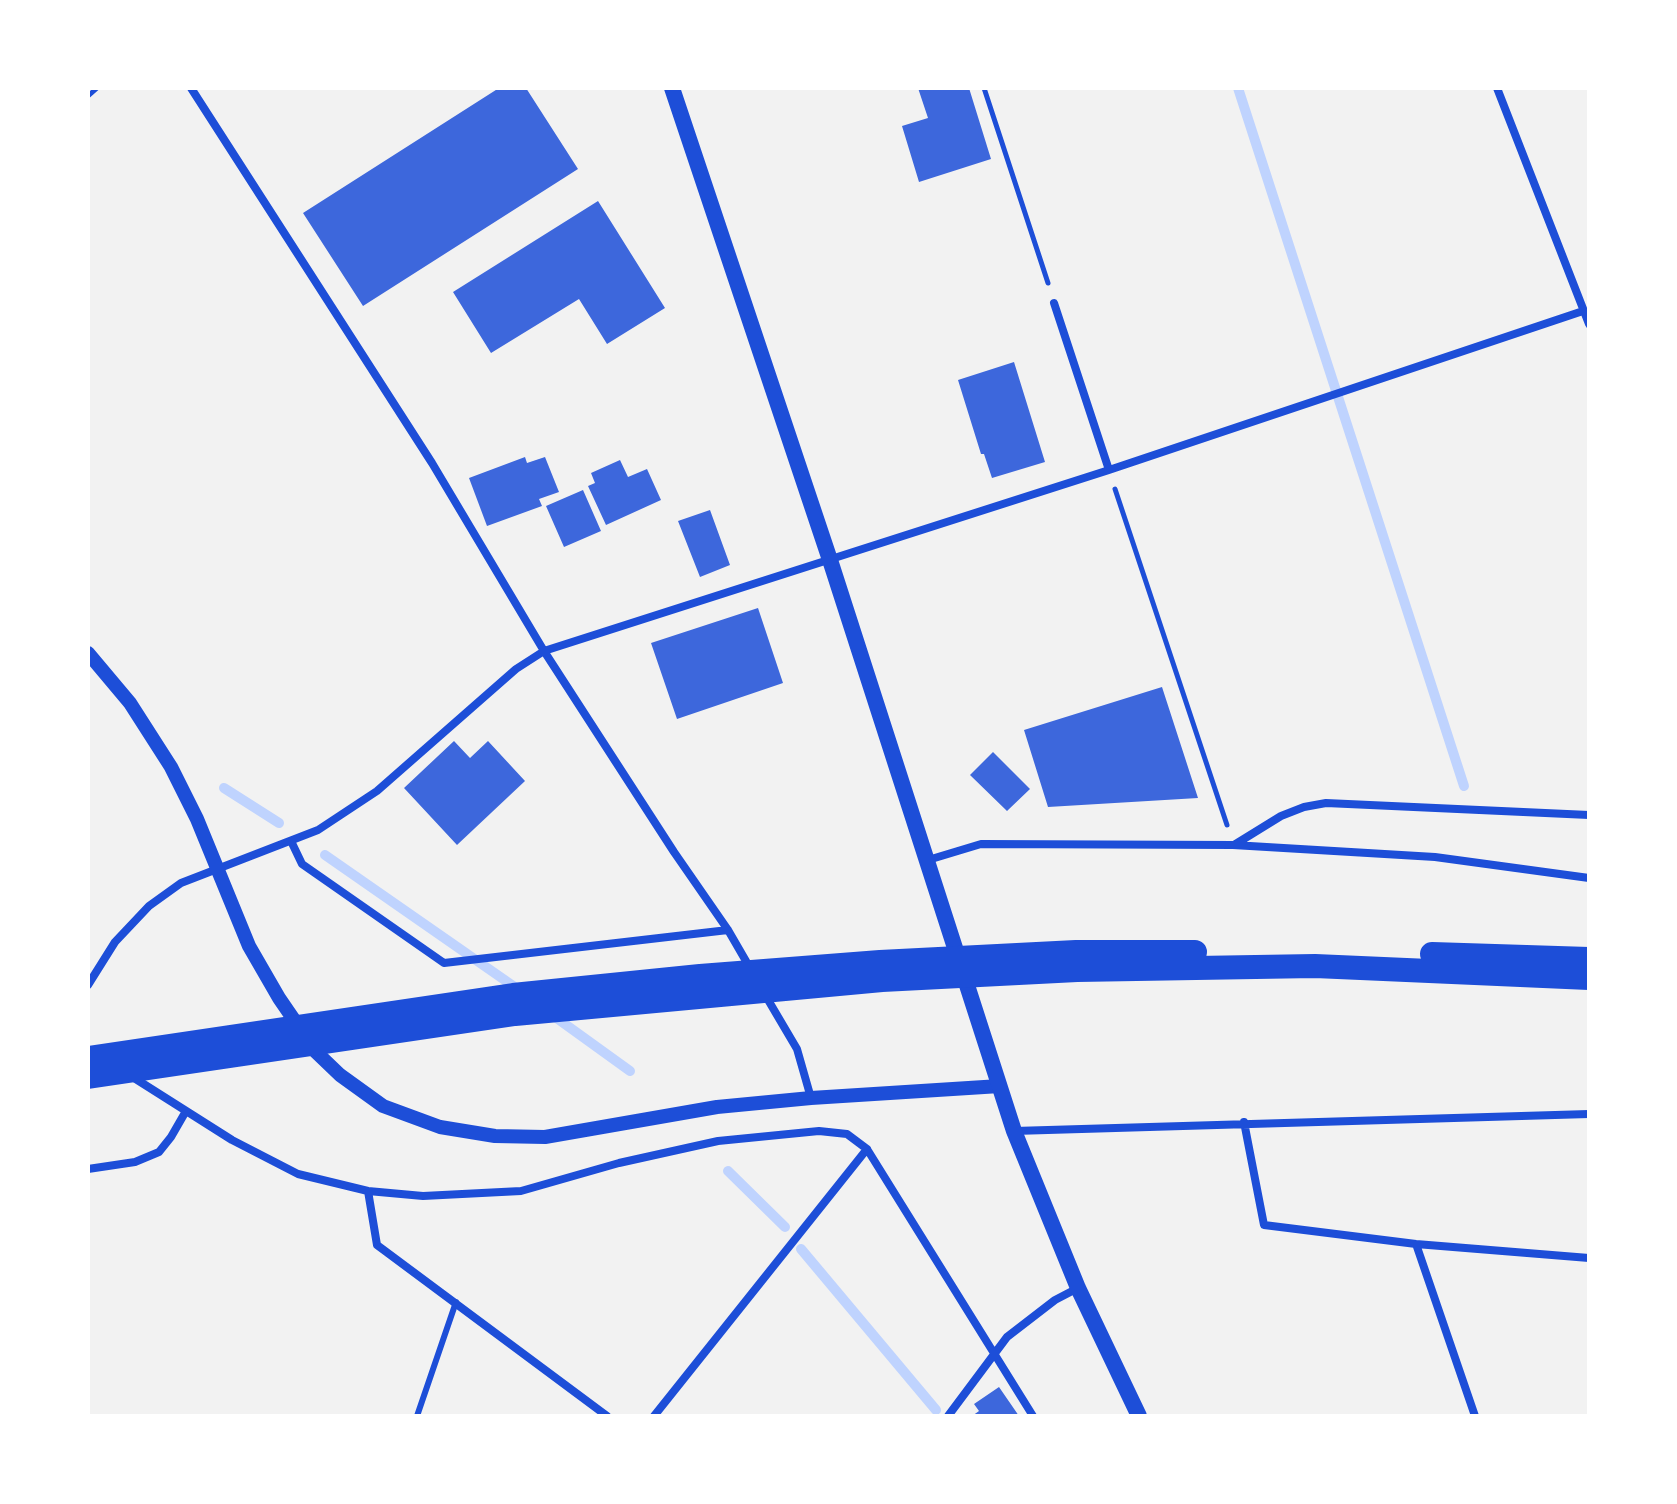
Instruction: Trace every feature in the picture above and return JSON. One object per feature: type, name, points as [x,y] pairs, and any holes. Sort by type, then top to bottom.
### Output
[{"type":"highway","points":[[88,1077],[515,1014],[1076,961],[1316,951],[1589,959]]},
{"type":"highway","points":[[88,1058],[513,995],[880,962],[1076,961],[1315,966],[1589,978]]},
{"type":"main road","points":[[672,88],[830,560],[1014,1131],[1078,1288],[1139,1416]]},
{"type":"street","points":[[191,88],[432,463],[544,651],[728,930],[797,1049],[811,1098]]},
{"type":"street","points":[[1497,88],[1589,324]]},
{"type":"street","points":[[1054,303],[1109,470]]},
{"type":"street","points":[[88,985],[115,942],[149,906],[181,883],[318,830],[377,791],[516,669],[544,651],[1109,470],[1583,311]]},
{"type":"street","points":[[88,653],[130,703],[171,767],[218,868],[249,946],[279,998],[316,1052],[340,1075],[383,1106],[440,1127],[495,1136],[545,1137],[717,1107],[1000,1086]]},
{"type":"street","points":[[1233,845],[1281,816],[1326,803],[1589,815]]},
{"type":"street","points":[[291,841],[302,864],[444,963],[728,930]]},
{"type":"street","points":[[928,860],[981,844],[1233,845],[1435,857],[1589,878]]},
{"type":"street","points":[[88,1049],[232,1140],[298,1174],[368,1191],[423,1196],[521,1191],[619,1163],[718,1141],[819,1131],[847,1134],[867,1149],[1033,1416]]},
{"type":"street","points":[[88,1169],[135,1162],[159,1152],[186,1111]]},
{"type":"street","points":[[1014,1131],[1589,1114]]},
{"type":"street","points":[[1244,1122],[1264,1225],[1416,1244],[1589,1258]]},
{"type":"street","points":[[654,1416],[867,1149]]},
{"type":"street","points":[[368,1191],[377,1245],[607,1416]]},
{"type":"street","points":[[1416,1244],[1475,1416]]},
{"type":"street","points":[[948,1416],[1007,1337],[1055,1300],[1078,1288]]},
{"type":"lane","points":[[417,1416],[456,1301]]},
{"type":"path","points":[[88,96],[97,88]]},
{"type":"path","points":[[984,88],[1054,303]]},
{"type":"path","points":[[1109,470],[1233,845]]},
{"type":"building","points":[[499,88],[526,88],[578,169],[363,306],[303,213]]},
{"type":"building","points":[[918,88],[969,88],[991,159],[919,182],[902,126],[928,118]]},
{"type":"building","points":[[598,201],[665,308],[607,344],[579,299],[491,353],[453,292]]},
{"type":"building","points":[[1014,362],[1045,462],[992,478],[984,454],[981,454],[958,380]]},
{"type":"building","points":[[525,457],[527,463],[545,457],[559,492],[539,499],[542,506],[487,526],[469,478]]},
{"type":"building","points":[[620,460],[628,477],[647,469],[661,500],[606,525],[588,486],[595,483],[591,473]]},
{"type":"building","points":[[583,490],[601,531],[564,547],[546,506]]},
{"type":"building","points":[[710,510],[730,565],[700,577],[678,521]]},
{"type":"building","points":[[758,608],[783,683],[677,719],[651,643]]},
{"type":"building","points":[[1162,687],[1198,798],[1048,807],[1024,730]]},
{"type":"building","points":[[454,741],[470,758],[488,741],[525,781],[457,845],[404,788]]},
{"type":"building","points":[[993,752],[1030,789],[1007,811],[970,775]]},
{"type":"building","points":[[999,1387],[1019,1416],[972,1416],[979,1411],[974,1404]]},
{"type":"waterway","points":[[1238,88],[1464,786]]},
{"type":"waterway","points":[[224,788],[279,823]]},
{"type":"waterway","points":[[325,855],[519,990]]},
{"type":"waterway","points":[[551,1014],[630,1071]]},
{"type":"waterway","points":[[728,1171],[785,1227]]},
{"type":"waterway","points":[[801,1249],[936,1410]]}]
